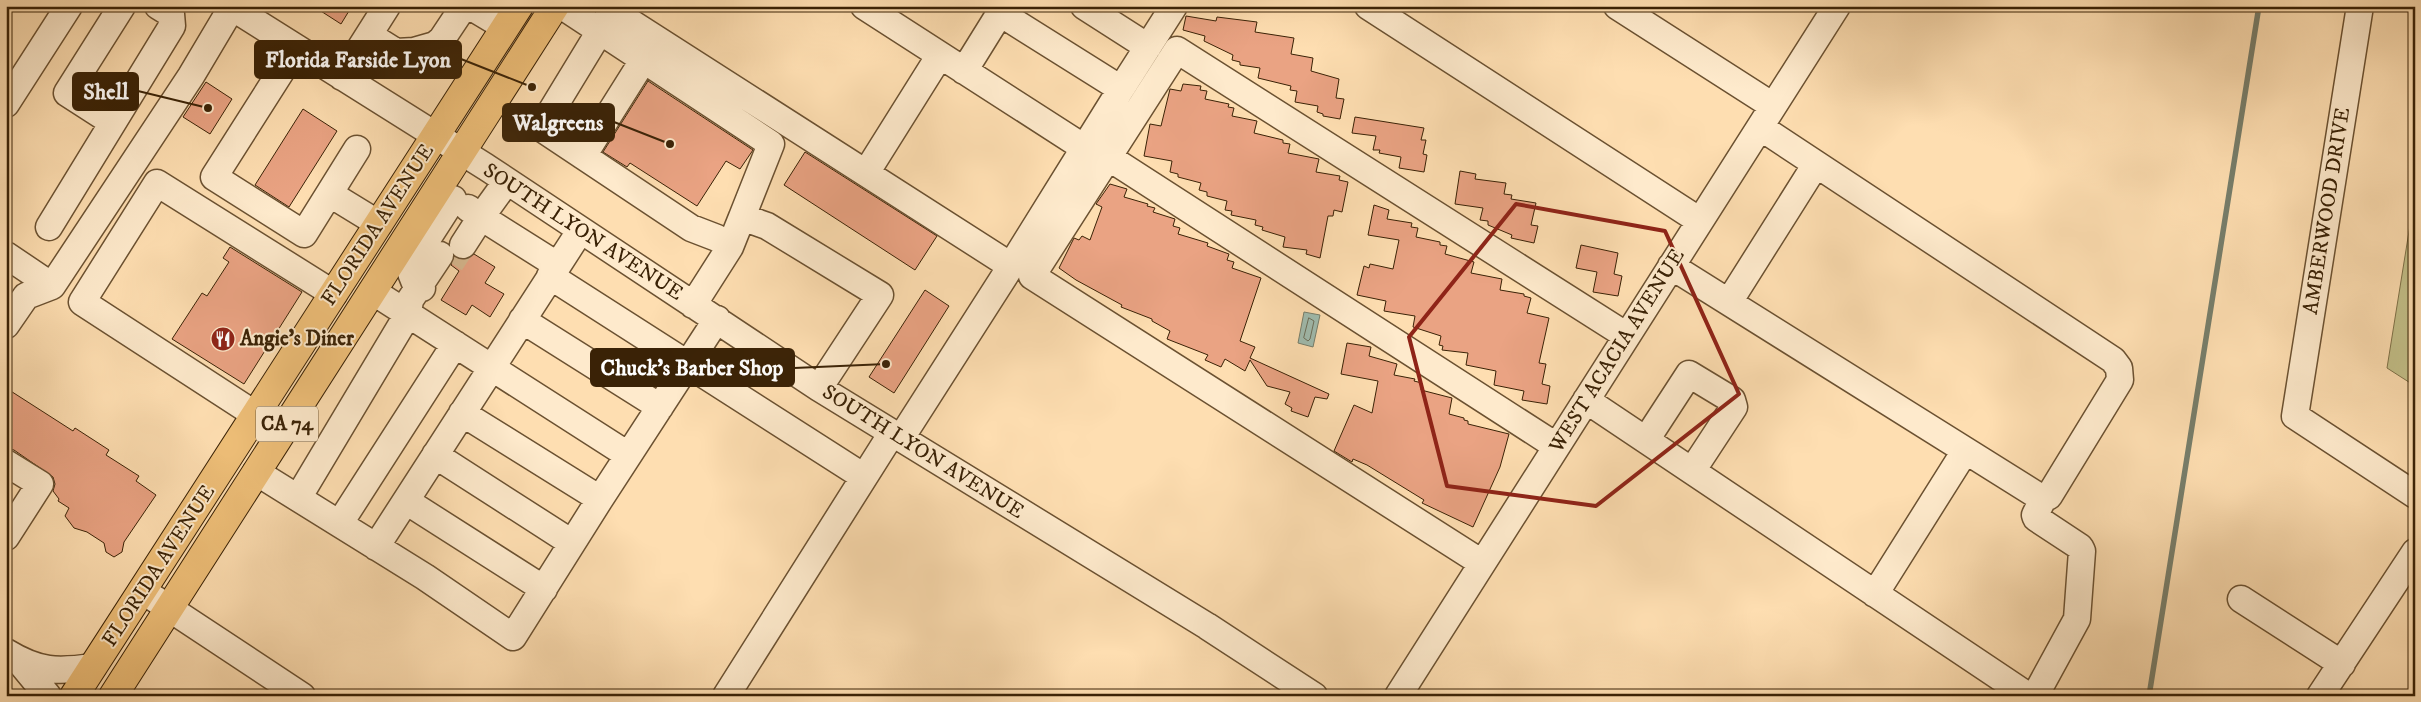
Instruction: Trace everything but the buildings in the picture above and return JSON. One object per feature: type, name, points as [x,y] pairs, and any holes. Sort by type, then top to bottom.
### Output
[{"type":"main road","name":"FLORIDA AVENUE","points":[[113,696],[372,291],[460,204],[460,153],[555,6]]},
{"type":"main road","name":"FLORIDA AVENUE","points":[[74,696],[512,17]]},
{"type":"street","points":[[6,104],[69,6]]},
{"type":"street","points":[[112,122],[67,93],[122,6]]},
{"type":"street","points":[[49,227],[172,26],[171,14],[158,6]]},
{"type":"street","points":[[342,77],[387,6]]},
{"type":"street","points":[[369,35],[396,52],[414,51],[435,45],[442,39],[464,6]]},
{"type":"street","points":[[470,6],[512,17]]},
{"type":"street","points":[[562,6],[771,144],[730,248],[693,305]]},
{"type":"street","points":[[609,6],[608,8],[1011,266]]},
{"type":"street","points":[[864,6],[1556,446]]},
{"type":"street","points":[[1084,6],[1148,47]]},
{"type":"street","points":[[1174,6],[1121,89],[1097,153],[1032,276],[1482,563]]},
{"type":"street","points":[[1368,6],[1700,221]]},
{"type":"street","points":[[1617,6],[1767,116],[1816,164],[2113,360],[2119,368],[2120,380],[2049,496],[2042,499],[2035,515],[2036,518],[2080,547],[2082,551],[2077,619],[2035,696]]},
{"type":"street","name":"WEST ACACIA AVENUE","points":[[1398,696],[1837,6]]},
{"type":"street","name":"AMBERWOOD DRIVE","points":[[2360,6],[2295,416],[2415,495]]},
{"type":"street","points":[[6,325],[26,296],[52,286],[191,76],[231,7]]},
{"type":"street","name":"SOUTH LYON AVENUE","points":[[231,7],[507,181],[693,305],[718,319],[819,388],[1207,626],[1314,696]]},
{"type":"street","points":[[964,71],[1000,13],[1121,89]]},
{"type":"street","points":[[600,31],[541,128],[691,228],[717,238],[730,248]]},
{"type":"street","points":[[296,48],[214,177],[304,234],[357,149]]},
{"type":"street","points":[[726,696],[864,478],[897,435],[1011,266],[1177,50],[1627,336]]},
{"type":"street","points":[[866,173],[940,55]]},
{"type":"street","points":[[583,156],[644,59]]},
{"type":"street","points":[[1729,302],[1816,164]]},
{"type":"street","points":[[417,288],[411,272],[415,258],[460,204],[507,181]]},
{"type":"street","points":[[256,415],[82,302],[158,183],[334,294]]},
{"type":"street","points":[[330,194],[379,224]]},
{"type":"street","points":[[460,204],[530,248],[553,271],[688,363],[864,478]]},
{"type":"street","points":[[298,498],[408,314],[410,300],[417,288],[451,250],[460,204]]},
{"type":"street","points":[[530,248],[553,212]]},
{"type":"street","points":[[742,217],[767,226],[880,295],[819,388]]},
{"type":"street","points":[[376,547],[580,231]]},
{"type":"street","points":[[6,255],[52,286]]},
{"type":"street","points":[[1671,266],[2042,499]]},
{"type":"street","points":[[372,291],[628,455]]},
{"type":"street","points":[[256,472],[340,523],[513,636],[600,498],[718,319]]},
{"type":"street","points":[[522,320],[660,407]]},
{"type":"street","points":[[340,523],[455,344]]},
{"type":"street","points":[[1646,440],[1689,374],[1732,400],[1734,407],[1692,471]]},
{"type":"street","points":[[1586,400],[2028,696]]},
{"type":"street","points":[[462,413],[600,498]]},
{"type":"street","points":[[1875,594],[1965,451]]},
{"type":"street","points":[[435,456],[572,543]]},
{"type":"street","points":[[6,463],[40,484],[6,537]]},
{"type":"street","points":[[406,501],[544,589]]},
{"type":"street","points":[[2320,696],[2415,552]]},
{"type":"street","points":[[143,591],[302,696]]},
{"type":"street","points":[[2241,598],[2342,664]]},
{"type":"street","points":[[11,655],[39,667],[62,672],[93,667]]},
{"type":"street","points":[[11,655],[48,696]]},
{"type":"highlighted area","points":[[1516,204],[1665,231],[1739,394],[1596,506],[1447,486],[1409,337]]},
{"type":"shaded area","points":[[2415,194],[2415,386],[2387,368]]},
{"type":"water","points":[[1304,312],[1320,315],[1313,347],[1298,343]]},
{"type":"waterway","points":[[2149,696],[2259,6]]},
{"type":"tunnel","points":[[451,263],[463,245]]},
{"type":"place","name":"Florida Farside Lyon","points":[[532,87]]},
{"type":"place","name":"Shell","points":[[208,108]]},
{"type":"place","name":"Walgreens","points":[[670,144]]},
{"type":"place","name":"Angie's Diner","points":[[223,339]]},
{"type":"place","name":"Chuck's Barber Shop","points":[[886,364]]}]
